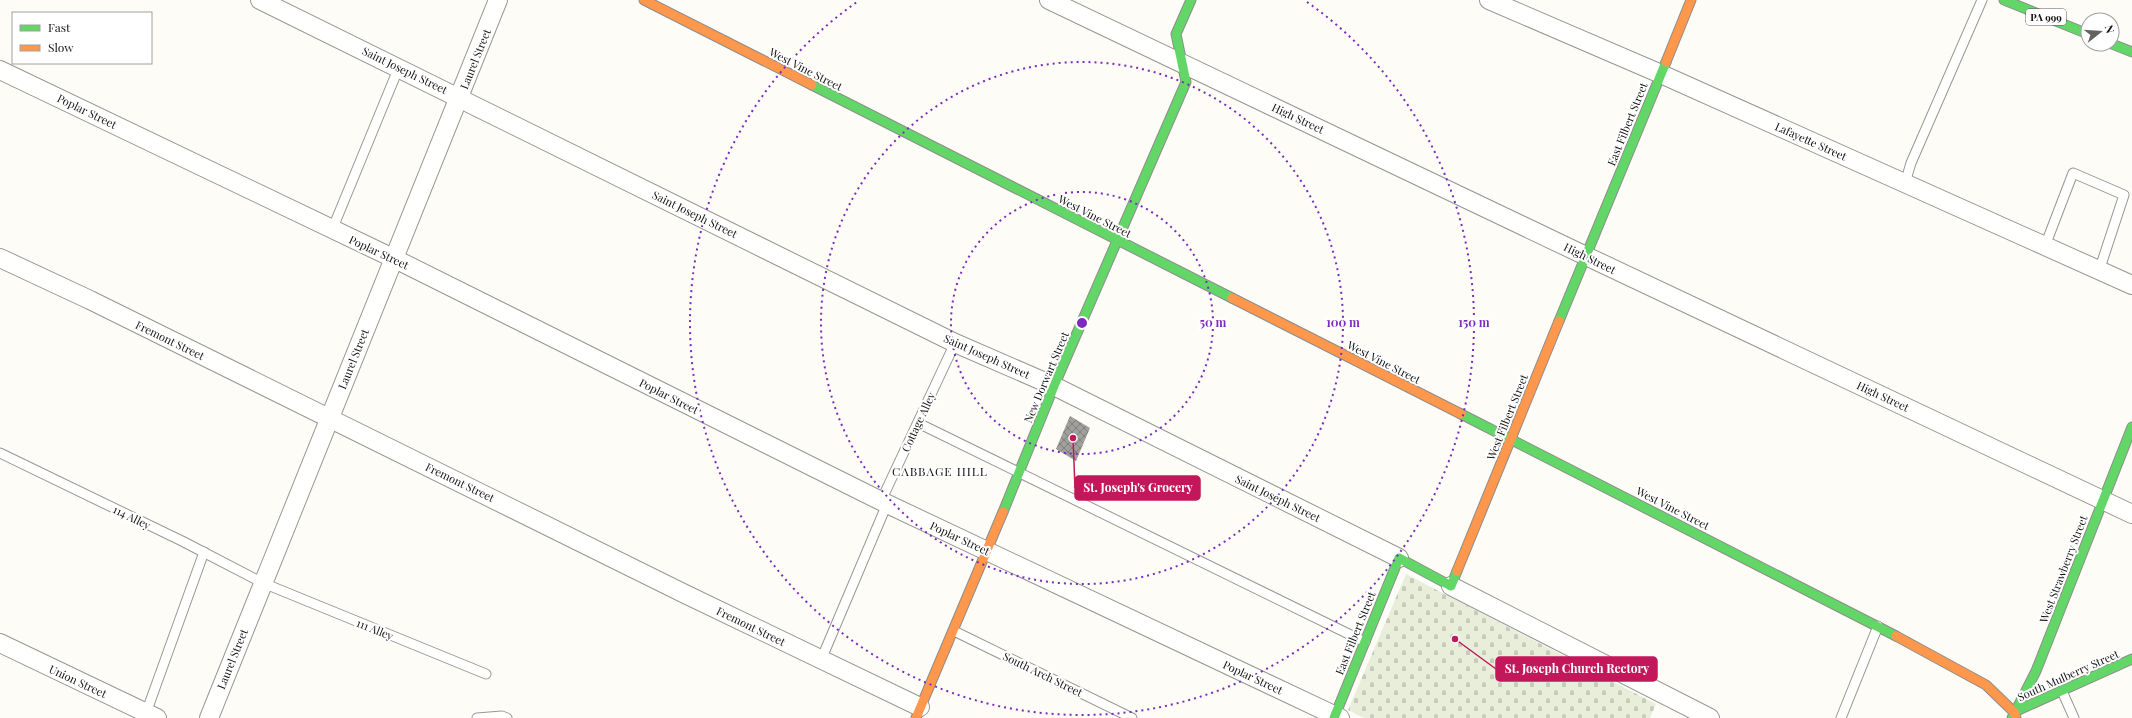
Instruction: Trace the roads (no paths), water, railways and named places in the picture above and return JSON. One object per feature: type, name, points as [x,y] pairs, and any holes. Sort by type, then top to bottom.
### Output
[{"type":"street","name":"Saint Joseph Street","points":[[260,0],[399,67],[955,343],[1054,386],[1400,558],[1451,586],[1710,718]]},
{"type":"street","name":"Laurel Street","points":[[209,718],[498,0]]},
{"type":"street","name":"West Vine Street","points":[[644,0],[1878,626],[1986,685],[2014,716]]},
{"type":"street","name":"High Street","points":[[1049,0],[2132,514]]},
{"type":"street","name":"New Dorwart Street","points":[[918,713],[954,630],[1054,386],[1186,82],[1176,34],[1190,0]]},
{"type":"street","name":"Lafayette Street","points":[[1489,0],[1661,74],[2132,285]]},
{"type":"street","name":"East Filbert Street","points":[[1586,256],[1691,0]]},
{"type":"street","name":"PA 999","points":[[2004,0],[2080,31]]},
{"type":"street","points":[[2120,47],[2132,52]]},
{"type":"street","name":"Poplar Street","points":[[0,70],[394,259],[884,502],[1336,717]]},
{"type":"street","name":"West Filbert Street","points":[[1451,586],[1586,256]]},
{"type":"street","name":"Fremont Street","points":[[0,258],[90,300],[821,660],[918,713]]},
{"type":"street","name":"West Strawberry Street","points":[[2014,716],[2036,672],[2132,427]]},
{"type":"street","name":"East Filbert Street","points":[[1336,717],[1400,558]]},
{"type":"street","name":"Union Street","points":[[0,643],[152,715]]},
{"type":"street","name":"South Mulberry Street","points":[[2014,716],[2062,691],[2132,660]]},
{"type":"lane","points":[[1905,183],[1911,163],[1982,0]]},
{"type":"lane","points":[[332,230],[399,67]]},
{"type":"lane","points":[[2045,246],[2073,173],[2124,195],[2099,271]]},
{"type":"lane","name":"Cottage Alley","points":[[821,660],[884,502],[955,343]]},
{"type":"lane","points":[[918,423],[1365,642]]},
{"type":"lane","name":"114 Alley","points":[[0,454],[204,552],[263,583]]},
{"type":"lane","points":[[152,715],[204,552]]},
{"type":"lane","name":"111 Alley","points":[[263,583],[486,674]]},
{"type":"lane","points":[[1842,718],[1878,626]]},
{"type":"lane","name":"South Arch Street","points":[[954,630],[1132,718]]},
{"type":"lane","points":[[2062,691],[2074,718]]},
{"type":"lane","points":[[477,718],[502,716],[507,718]]},
{"type":"place","name":"St. Joseph's Grocery","points":[[1073,438]]},
{"type":"place","name":"St. Joseph Church Rectory","points":[[1455,639]]},
{"type":"district","name":"CABBAGE HILL","points":[[940,471]]}]
